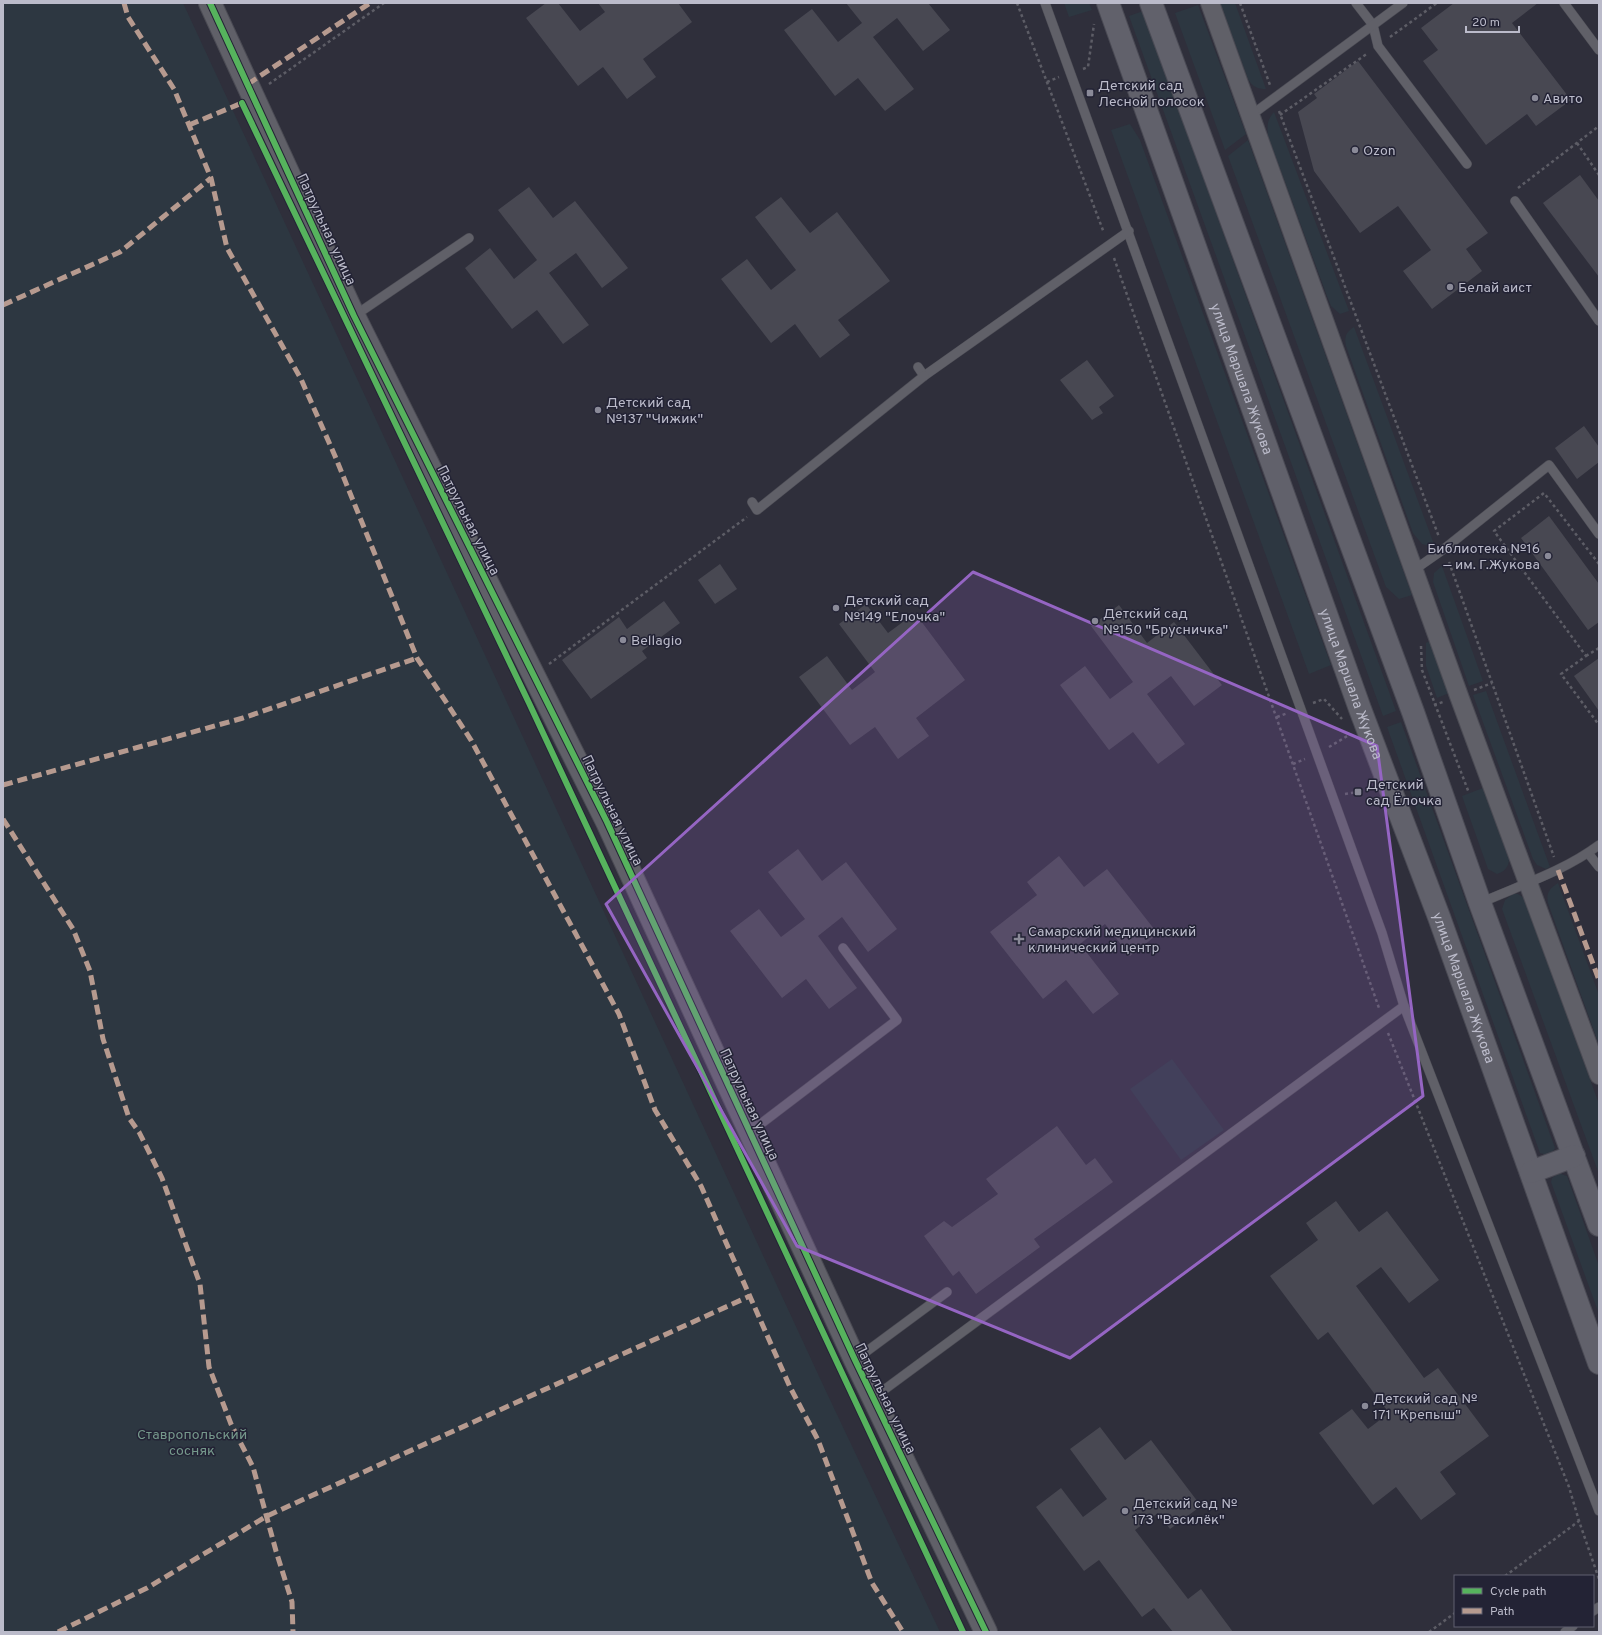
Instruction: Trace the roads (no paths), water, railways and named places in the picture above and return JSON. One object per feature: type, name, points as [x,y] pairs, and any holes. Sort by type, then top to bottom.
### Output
[{"type":"main road","name":"улица Маршала Жукова","points":[[1108,3],[1362,716],[1439,918],[1599,1362]]},
{"type":"main road","points":[[1151,3],[1413,712],[1480,903],[1599,1225]]},
{"type":"main road","points":[[1531,1172],[1574,1156]]},
{"type":"street","name":"Патрульная улица","points":[[210,3],[354,316],[607,822],[854,1360],[986,1632]]},
{"type":"street","points":[[1210,3],[1527,883],[1599,1076]]},
{"type":"lane","points":[[1045,3],[1129,231],[1382,933],[1404,1006],[1599,1511]]},
{"type":"lane","points":[[1356,3],[1373,25],[1378,46],[1467,164]]},
{"type":"lane","points":[[1250,116],[1402,3]]},
{"type":"lane","points":[[1564,3],[1599,50]]},
{"type":"lane","points":[[1515,201],[1599,321]]},
{"type":"lane","points":[[754,506],[924,376],[1129,231]]},
{"type":"lane","points":[[354,316],[469,238]]},
{"type":"lane","points":[[918,367],[924,376]]},
{"type":"lane","points":[[1414,570],[1444,549],[1549,465],[1599,534]]},
{"type":"lane","points":[[1480,903],[1558,870],[1599,845]]},
{"type":"lane","points":[[1588,853],[1599,867]]},
{"type":"lane","points":[[750,1132],[897,1020],[843,948]]},
{"type":"lane","points":[[873,1398],[1404,1006]]},
{"type":"lane","points":[[854,1360],[947,1292]]},
{"type":"place","name":"Детский сад Лесной голосок","points":[[1090,93]]},
{"type":"place","name":"Авито","points":[[1535,98]]},
{"type":"place","name":"Ozon","points":[[1355,150]]},
{"type":"place","name":"Белай аист","points":[[1450,287]]},
{"type":"place","name":"Детский сад №137 \"Чижик\"","points":[[598,410]]},
{"type":"place","name":"Библиотека №16 — им. Г.Жукова","points":[[1548,556]]},
{"type":"place","name":"Детский сад №149 \"Елочка\"","points":[[836,608]]},
{"type":"place","name":"Детский сад №150 \"Брусничка\"","points":[[1095,621]]},
{"type":"place","name":"Bellagio","points":[[623,640]]},
{"type":"place","name":"Детский сад Ёлочка","points":[[1358,792]]},
{"type":"place","name":"Самарский медицинский клинический центр","points":[[1019,939]]},
{"type":"place","name":"Детский сад № 171 \"Крепыш\"","points":[[1365,1406]]},
{"type":"place","name":"Детский сад № 173 \"Василёк\"","points":[[1125,1511]]},
{"type":"park label","name":"Ставропольский сосняк","points":[[192,1442]]}]
